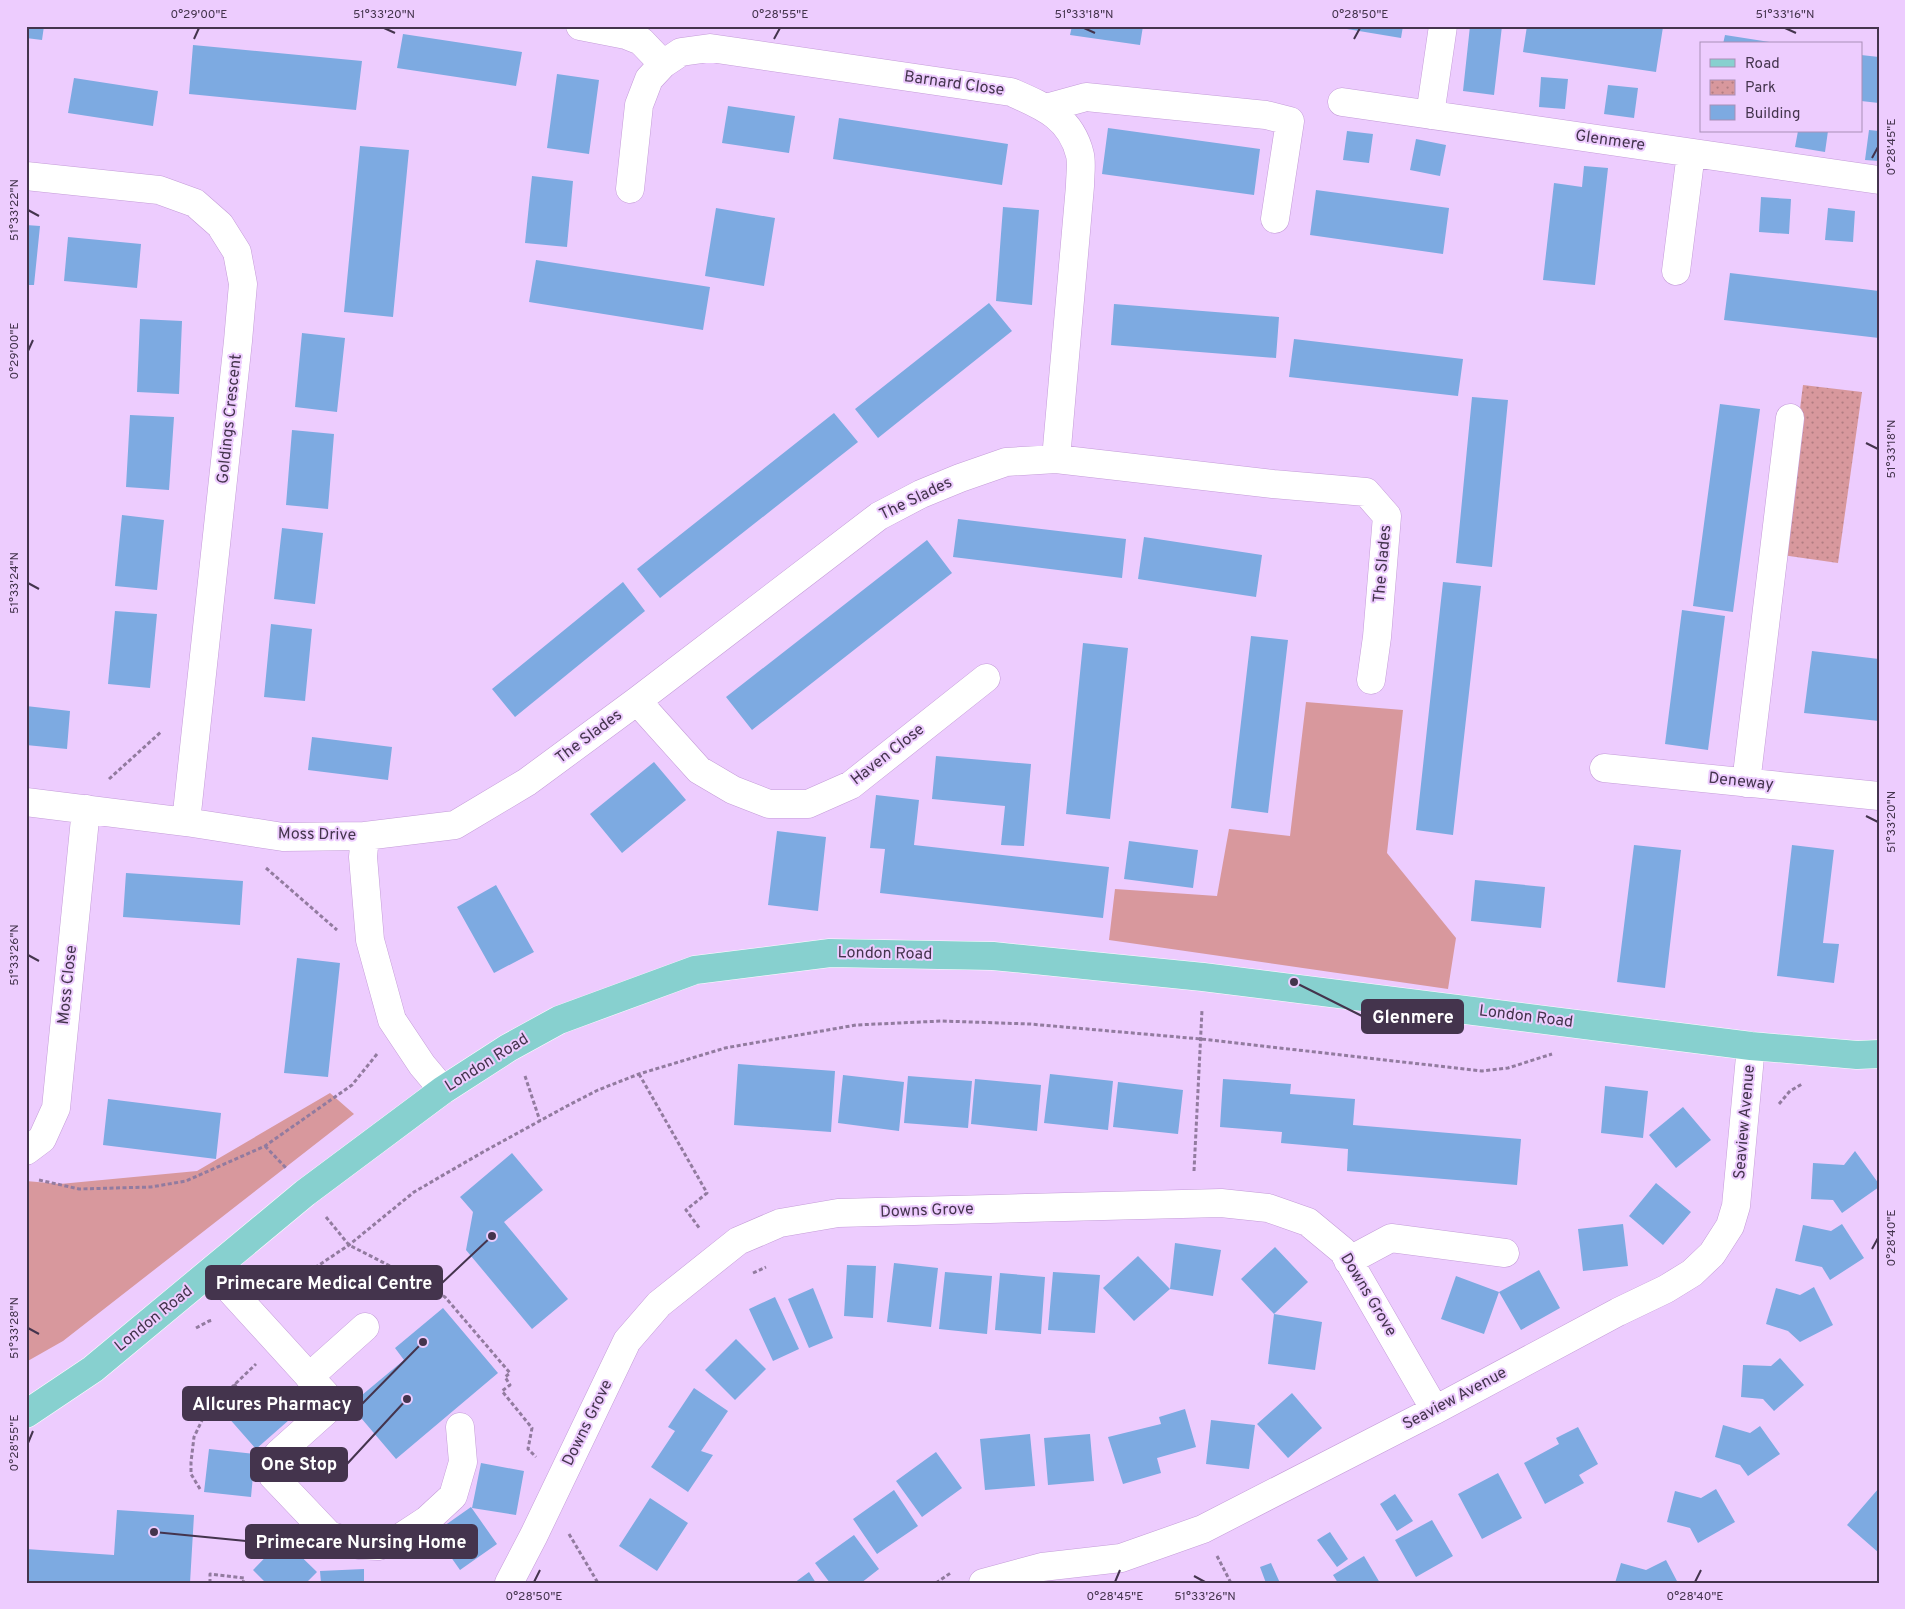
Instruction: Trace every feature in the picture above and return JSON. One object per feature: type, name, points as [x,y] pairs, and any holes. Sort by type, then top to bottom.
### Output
[{"type":"main road","name":"London Road","points":[[26,1414],[93,1369],[305,1193],[443,1090],[508,1048],[559,1020],[695,970],[830,953],[993,956],[1203,977],[1751,1046],[1857,1055],[1879,1054]]},
{"type":"street","points":[[580,26],[626,35],[641,41],[663,64]]},
{"type":"street","points":[[1430,115],[1443,26]]},
{"type":"street","name":"Barnard Close","points":[[630,189],[639,105],[649,80],[663,64],[681,52],[710,48],[1011,92],[1046,108],[1068,127],[1081,156],[1056,459]]},
{"type":"street","points":[[1046,108],[1086,97],[1266,115],[1290,121],[1275,219]]},
{"type":"street","name":"Glenmere","points":[[1342,102],[1879,180]]},
{"type":"street","points":[[1676,271],[1691,153]]},
{"type":"street","name":"Goldings Crescent","points":[[26,176],[159,190],[195,203],[220,225],[237,252],[242,284],[238,341],[186,822]]},
{"type":"street","points":[[1746,783],[1790,418]]},
{"type":"street","name":"The Slades","points":[[365,836],[455,824],[527,782],[637,701],[879,516],[929,491],[1006,462],[1056,459],[1273,484],[1366,492],[1387,516],[1377,637],[1371,680]]},
{"type":"street","name":"Haven Close","points":[[637,701],[698,770],[733,790],[769,804],[808,804],[851,786],[986,678]]},
{"type":"street","name":"Deneway","points":[[1604,768],[1879,796]]},
{"type":"street","name":"Moss Drive","points":[[26,802],[186,822],[283,837],[365,836],[363,857],[370,940],[392,1020],[422,1065],[443,1090]]},
{"type":"street","name":"Moss Close","points":[[26,1151],[42,1138],[56,1108],[86,809]]},
{"type":"street","name":"Seaview Avenue","points":[[983,1583],[1042,1567],[1121,1558],[1203,1529],[1435,1410],[1618,1312],[1666,1289],[1692,1273],[1712,1254],[1730,1226],[1736,1206],[1751,1046]]},
{"type":"street","name":"Downs Grove","points":[[509,1583],[552,1498],[627,1340],[659,1304],[738,1241],[780,1223],[838,1213],[1220,1203],[1268,1208],[1308,1222],[1343,1251],[1435,1410]]},
{"type":"street","points":[[1348,1261],[1390,1238],[1505,1253]]},
{"type":"street","points":[[213,1271],[309,1377],[330,1403],[326,1411],[278,1454],[274,1461],[273,1476],[329,1536],[359,1545],[378,1546],[395,1541],[426,1520],[453,1496],[463,1462],[460,1427]]},
{"type":"street","points":[[309,1377],[365,1327]]},
{"type":"path","points":[[106,782],[169,725]]},
{"type":"path","points":[[261,864],[343,936]]},
{"type":"path","points":[[1193,1204],[1203,977]]},
{"type":"path","points":[[248,1310],[267,1300],[349,1245],[414,1192],[540,1121],[598,1090],[639,1074],[724,1048],[856,1025],[942,1021],[1030,1024],[1201,1039],[1482,1071],[1508,1068],[1554,1054]]},
{"type":"path","points":[[508,1048],[521,1066],[540,1121]]},
{"type":"path","points":[[35,1180],[79,1189],[151,1187],[186,1181],[266,1146],[352,1085],[381,1049]]},
{"type":"path","points":[[639,1074],[707,1193],[686,1210],[719,1256]]},
{"type":"path","points":[[305,1193],[349,1245],[445,1297],[510,1372],[505,1377],[510,1385],[502,1391],[532,1428],[528,1449],[546,1467],[552,1498],[566,1528],[598,1583]]},
{"type":"path","points":[[751,1274],[767,1267]]},
{"type":"path","points":[[200,1489],[191,1474],[194,1437],[206,1412],[262,1359]]},
{"type":"path","points":[[234,1384],[246,1400]]},
{"type":"path","points":[[1216,1554],[1231,1583]]},
{"type":"path","points":[[936,1583],[955,1570]]},
{"type":"path","points":[[210,1583],[210,1574],[244,1578],[243,1583]]},
{"type":"green space","points":[[1803,385],[1862,392],[1838,563],[1782,555]]},
{"type":"green space","points":[[1306,702],[1403,710],[1387,853],[1456,938],[1448,989],[1109,940],[1115,889],[1217,896],[1229,829],[1290,836]]},
{"type":"green space","points":[[330,1093],[354,1114],[63,1341],[26,1362],[26,1181],[60,1184],[197,1171]]},
{"type":"building","points":[[26,26],[44,26],[42,40],[26,38]]},
{"type":"building","points":[[1072,26],[1143,26],[1140,45],[1070,35]]},
{"type":"building","points":[[1329,26],[1403,26],[1401,38]]},
{"type":"building","points":[[1470,26],[1502,26],[1494,95],[1463,91]]},
{"type":"building","points":[[1527,26],[1663,27],[1656,72],[1523,52]]},
{"type":"building","points":[[403,34],[522,52],[516,86],[397,68]]},
{"type":"building","points":[[1725,35],[1770,42],[1723,42]]},
{"type":"building","points":[[193,45],[362,61],[356,110],[189,94]]},
{"type":"building","points":[[1862,55],[1879,57],[1879,103],[1862,101]]},
{"type":"building","points":[[557,74],[599,80],[589,154],[547,148]]},
{"type":"building","points":[[1541,77],[1568,79],[1565,109],[1539,107]]},
{"type":"building","points":[[74,78],[158,91],[153,126],[68,113]]},
{"type":"building","points":[[1608,85],[1638,88],[1634,118],[1604,114]]},
{"type":"building","points":[[728,106],[795,116],[789,153],[722,143]]},
{"type":"building","points":[[839,118],[1008,144],[1002,185],[833,159]]},
{"type":"building","points":[[1108,128],[1260,149],[1254,195],[1102,174]]},
{"type":"building","points":[[1869,130],[1879,131],[1879,161],[1865,160]]},
{"type":"building","points":[[1347,131],[1373,134],[1369,163],[1343,160]]},
{"type":"building","points":[[1798,132],[1828,132],[1825,152],[1795,147]]},
{"type":"building","points":[[1416,139],[1446,145],[1440,176],[1410,170]]},
{"type":"building","points":[[360,146],[409,150],[393,317],[344,312]]},
{"type":"building","points":[[1584,166],[1608,168],[1595,285],[1543,280],[1554,183],[1582,187]]},
{"type":"building","points":[[532,176],[573,181],[567,247],[525,243]]},
{"type":"building","points":[[1316,190],[1449,208],[1443,254],[1310,235]]},
{"type":"building","points":[[1761,197],[1791,199],[1789,234],[1759,232]]},
{"type":"building","points":[[1003,207],[1039,210],[1032,305],[996,301]]},
{"type":"building","points":[[716,208],[775,218],[764,286],[705,276]]},
{"type":"building","points":[[1828,208],[1855,211],[1853,242],[1825,240]]},
{"type":"building","points":[[26,225],[40,226],[34,285],[26,285]]},
{"type":"building","points":[[68,237],[141,244],[137,288],[64,281]]},
{"type":"building","points":[[536,260],[710,287],[703,330],[529,302]]},
{"type":"building","points":[[1730,273],[1879,291],[1879,338],[1724,320]]},
{"type":"building","points":[[989,303],[1012,331],[878,438],[855,409]]},
{"type":"building","points":[[1114,304],[1279,317],[1276,358],[1111,345]]},
{"type":"building","points":[[140,319],[182,321],[179,394],[137,392]]},
{"type":"building","points":[[302,333],[345,338],[337,412],[295,407]]},
{"type":"building","points":[[1294,339],[1463,359],[1458,396],[1289,377]]},
{"type":"building","points":[[1472,397],[1508,400],[1492,567],[1456,563]]},
{"type":"building","points":[[1720,404],[1760,409],[1733,612],[1693,606]]},
{"type":"building","points":[[834,413],[858,442],[660,598],[637,569]]},
{"type":"building","points":[[130,415],[174,417],[169,490],[126,487]]},
{"type":"building","points":[[292,430],[334,434],[328,509],[286,505]]},
{"type":"building","points":[[122,515],[164,520],[157,590],[115,586]]},
{"type":"building","points":[[958,519],[1126,539],[1122,578],[953,557]]},
{"type":"building","points":[[282,528],[323,533],[315,604],[274,599]]},
{"type":"building","points":[[1144,537],[1262,555],[1256,597],[1138,579]]},
{"type":"building","points":[[927,540],[952,573],[752,730],[726,697]]},
{"type":"building","points":[[623,582],[645,611],[515,717],[492,689]]},
{"type":"building","points":[[1443,582],[1481,586],[1453,835],[1416,830]]},
{"type":"building","points":[[1682,610],[1725,616],[1708,750],[1665,744]]},
{"type":"building","points":[[115,611],[157,614],[150,688],[108,684]]},
{"type":"building","points":[[271,624],[312,629],[305,701],[264,697]]},
{"type":"building","points":[[1251,636],[1288,640],[1268,813],[1231,808]]},
{"type":"building","points":[[1083,643],[1128,648],[1110,819],[1066,814]]},
{"type":"building","points":[[1812,651],[1879,659],[1879,721],[1804,713]]},
{"type":"building","points":[[26,706],[70,711],[67,749],[26,745]]},
{"type":"building","points":[[312,737],[392,747],[388,780],[308,770]]},
{"type":"building","points":[[936,756],[1031,764],[1024,846],[1001,845],[1005,806],[932,799]]},
{"type":"building","points":[[654,762],[686,800],[622,853],[590,814]]},
{"type":"building","points":[[876,795],[919,800],[914,845],[1109,867],[1103,918],[880,893],[885,849],[870,848]]},
{"type":"building","points":[[777,831],[826,837],[818,911],[768,905]]},
{"type":"building","points":[[1129,841],[1198,850],[1193,888],[1124,879]]},
{"type":"building","points":[[1634,845],[1681,850],[1665,988],[1617,982]]},
{"type":"building","points":[[1792,845],[1834,850],[1823,943],[1839,944],[1834,983],[1777,976]]},
{"type":"building","points":[[26,865],[29,865],[28,878],[26,878]]},
{"type":"building","points":[[126,873],[243,881],[240,925],[123,917]]},
{"type":"building","points":[[1475,880],[1545,887],[1541,928],[1471,921]]},
{"type":"building","points":[[496,885],[534,952],[494,973],[457,907]]},
{"type":"building","points":[[297,958],[340,963],[328,1077],[284,1073]]},
{"type":"building","points":[[738,1064],[835,1071],[831,1132],[734,1125]]},
{"type":"building","points":[[1050,1074],[1113,1081],[1108,1130],[1044,1123]]},
{"type":"building","points":[[843,1075],[904,1082],[899,1131],[838,1123]]},
{"type":"building","points":[[908,1076],[972,1081],[968,1128],[904,1123]]},
{"type":"building","points":[[975,1079],[1041,1085],[1037,1131],[971,1124]]},
{"type":"building","points":[[1223,1079],[1291,1084],[1290,1094],[1355,1099],[1353,1125],[1521,1139],[1517,1185],[1347,1171],[1348,1149],[1281,1143],[1282,1132],[1220,1127]]},
{"type":"building","points":[[1118,1082],[1183,1090],[1178,1134],[1113,1127]]},
{"type":"building","points":[[1605,1086],[1648,1091],[1643,1138],[1601,1133]]},
{"type":"building","points":[[108,1099],[221,1113],[216,1159],[103,1145]]},
{"type":"building","points":[[1683,1107],[1711,1140],[1676,1168],[1649,1135]]},
{"type":"building","points":[[1855,1151],[1879,1184],[1879,1187],[1842,1213],[1833,1200],[1811,1199],[1813,1163],[1844,1165]]},
{"type":"building","points":[[512,1153],[543,1190],[504,1222],[568,1299],[532,1329],[466,1250],[473,1212],[460,1197]]},
{"type":"building","points":[[1656,1183],[1691,1212],[1663,1245],[1629,1216]]},
{"type":"building","points":[[1623,1224],[1628,1266],[1583,1271],[1578,1229]]},
{"type":"building","points":[[1842,1224],[1864,1258],[1830,1280],[1822,1267],[1795,1261],[1803,1225],[1831,1231]]},
{"type":"building","points":[[1175,1243],[1221,1250],[1213,1296],[1170,1289]]},
{"type":"building","points":[[1275,1247],[1308,1282],[1274,1314],[1241,1279]]},
{"type":"building","points":[[1138,1256],[1170,1289],[1134,1321],[1103,1288]]},
{"type":"building","points":[[894,1263],[938,1268],[931,1327],[887,1322]]},
{"type":"building","points":[[847,1265],[876,1266],[873,1318],[844,1316]]},
{"type":"building","points":[[1539,1270],[1560,1308],[1521,1330],[1499,1292]]},
{"type":"building","points":[[945,1272],[992,1276],[987,1334],[939,1329]]},
{"type":"building","points":[[1053,1272],[1100,1275],[1095,1333],[1048,1330]]},
{"type":"building","points":[[1000,1273],[1045,1277],[1041,1334],[995,1330]]},
{"type":"building","points":[[1456,1276],[1499,1292],[1484,1334],[1441,1319]]},
{"type":"building","points":[[1814,1287],[1833,1325],[1800,1342],[1788,1331],[1766,1324],[1776,1288],[1800,1295]]},
{"type":"building","points":[[813,1288],[833,1338],[809,1348],[788,1299]]},
{"type":"building","points":[[775,1297],[799,1349],[773,1361],[749,1309]]},
{"type":"building","points":[[443,1308],[498,1373],[396,1459],[350,1405],[404,1360],[395,1348]]},
{"type":"building","points":[[1274,1314],[1322,1322],[1315,1370],[1268,1364]]},
{"type":"building","points":[[736,1339],[766,1369],[735,1400],[705,1370]]},
{"type":"building","points":[[1780,1358],[1804,1385],[1774,1411],[1763,1399],[1741,1397],[1743,1365],[1771,1366]]},
{"type":"building","points":[[260,1387],[289,1420],[256,1449],[227,1416]]},
{"type":"building","points":[[694,1388],[728,1411],[701,1451],[713,1455],[688,1492],[651,1467],[675,1431],[668,1427]]},
{"type":"building","points":[[1292,1393],[1322,1428],[1288,1458],[1257,1424]]},
{"type":"building","points":[[1185,1409],[1196,1447],[1157,1458],[1161,1473],[1123,1484],[1108,1437],[1161,1424],[1159,1417]]},
{"type":"building","points":[[1211,1420],[1255,1425],[1249,1469],[1206,1464]]},
{"type":"building","points":[[1723,1425],[1750,1433],[1760,1426],[1780,1454],[1748,1476],[1740,1465],[1715,1457]]},
{"type":"building","points":[[1578,1427],[1598,1464],[1579,1475],[1584,1483],[1545,1504],[1524,1463],[1559,1444],[1556,1438]]},
{"type":"building","points":[[1030,1434],[1035,1486],[985,1490],[980,1439]]},
{"type":"building","points":[[1090,1434],[1094,1481],[1048,1485],[1044,1438]]},
{"type":"building","points":[[209,1449],[255,1454],[251,1497],[204,1492]]},
{"type":"building","points":[[936,1452],[962,1488],[922,1517],[896,1481]]},
{"type":"building","points":[[481,1463],[524,1471],[516,1515],[472,1508]]},
{"type":"building","points":[[1498,1473],[1522,1518],[1482,1539],[1458,1494]]},
{"type":"building","points":[[1879,1488],[1879,1553],[1847,1525]]},
{"type":"building","points":[[1716,1489],[1735,1522],[1698,1543],[1690,1528],[1667,1522],[1675,1491],[1701,1498]]},
{"type":"building","points":[[894,1490],[918,1526],[877,1554],[853,1519]]},
{"type":"building","points":[[1395,1494],[1413,1521],[1397,1531],[1380,1504]]},
{"type":"building","points":[[650,1498],[688,1523],[657,1571],[619,1546]]},
{"type":"building","points":[[471,1507],[497,1544],[460,1570],[434,1533]]},
{"type":"building","points":[[117,1510],[194,1515],[190,1583],[26,1583],[26,1549],[114,1555]]},
{"type":"building","points":[[1432,1520],[1453,1556],[1416,1577],[1395,1540]]},
{"type":"building","points":[[1330,1532],[1348,1559],[1337,1567],[1317,1540]]},
{"type":"building","points":[[854,1535],[879,1569],[861,1583],[830,1583],[815,1563]]},
{"type":"building","points":[[283,1539],[317,1572],[306,1583],[266,1583],[253,1570]]},
{"type":"building","points":[[1364,1556],[1380,1583],[1338,1583],[1333,1575]]},
{"type":"building","points":[[1666,1560],[1678,1583],[1615,1583],[1621,1563],[1646,1570]]},
{"type":"building","points":[[1271,1563],[1280,1583],[1266,1583],[1260,1567]]},
{"type":"building","points":[[364,1569],[364,1583],[321,1583],[320,1571]]},
{"type":"building","points":[[809,1572],[816,1583],[794,1583]]},
{"type":"place","name":"Glenmere","points":[[1294,982]]},
{"type":"place","name":"Primecare Medical Centre","points":[[492,1236]]},
{"type":"place","name":"Allcures Pharmacy","points":[[423,1342]]},
{"type":"place","name":"One Stop","points":[[407,1399]]},
{"type":"place","name":"Primecare Nursing Home","points":[[154,1532]]}]
